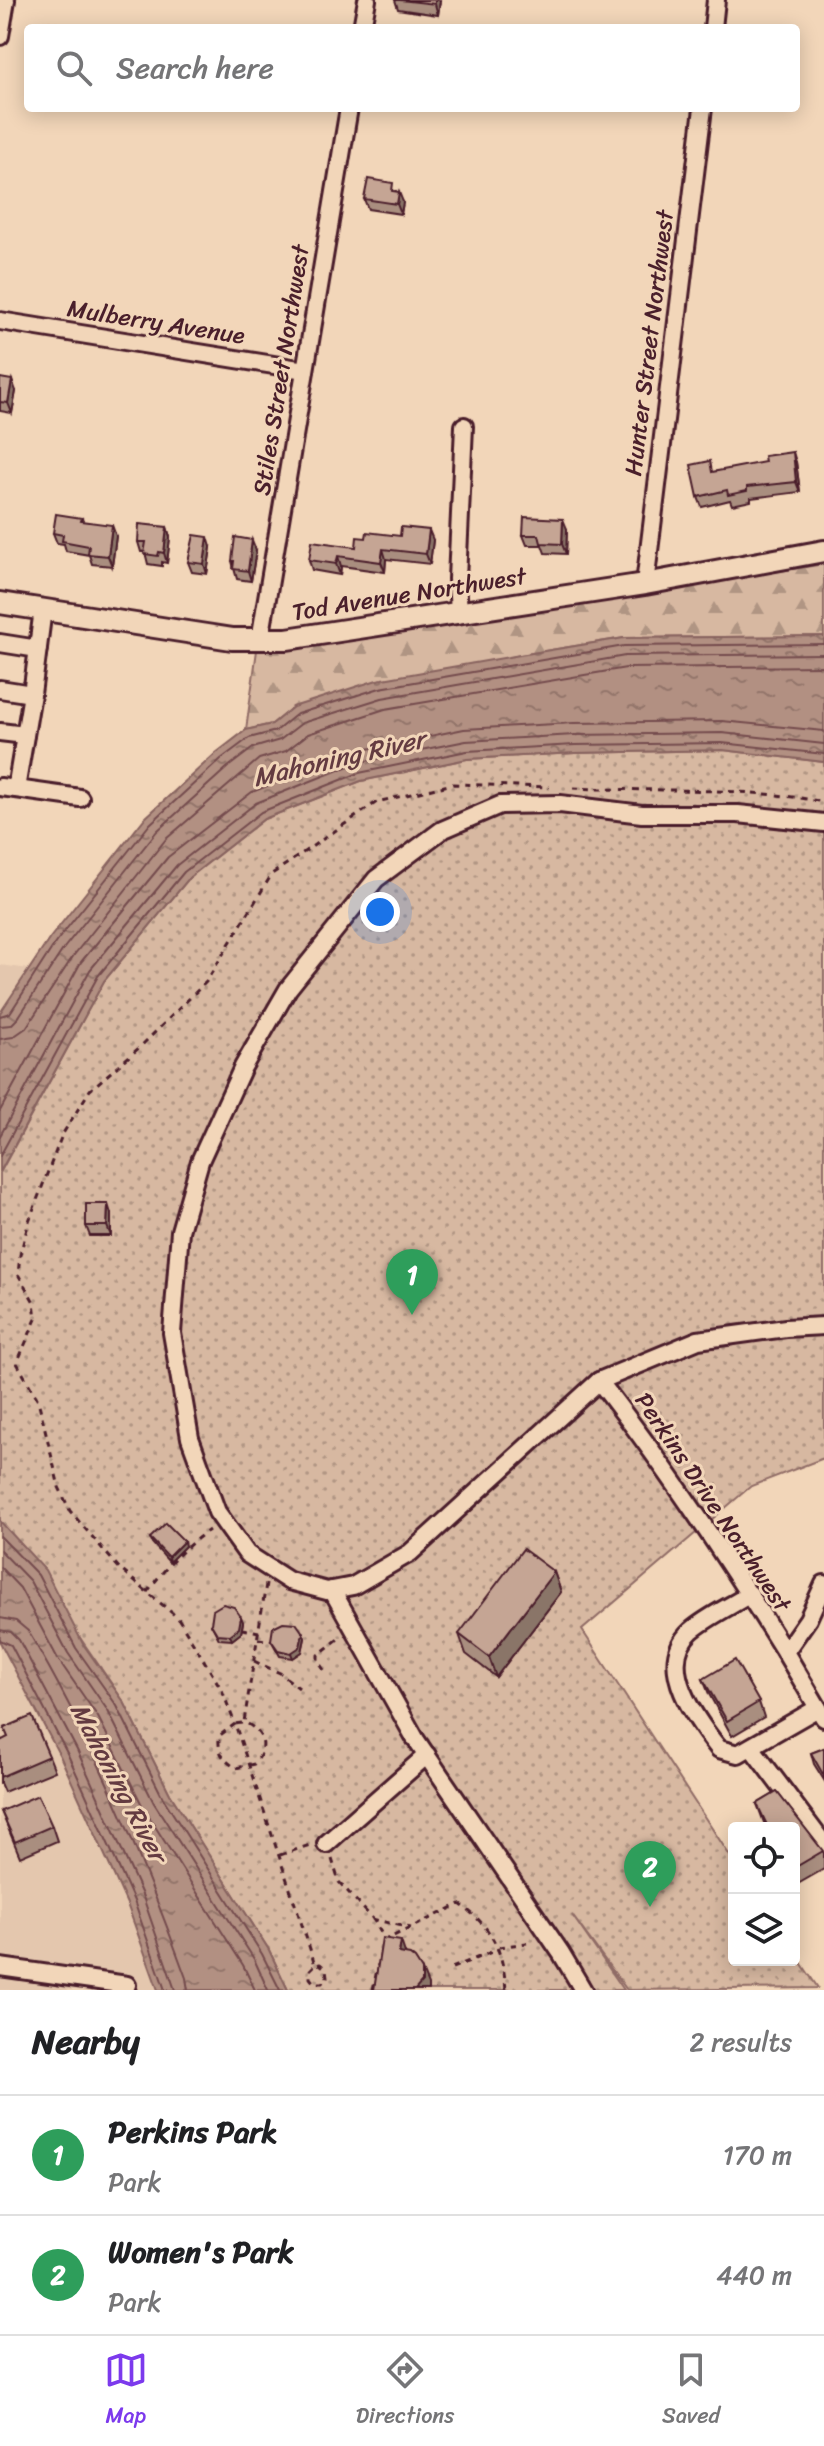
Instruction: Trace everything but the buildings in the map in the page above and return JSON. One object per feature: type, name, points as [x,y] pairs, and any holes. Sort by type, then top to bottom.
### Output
[{"type":"main road","name":"Tod Avenue Northwest","points":[[0,603],[232,639],[287,639],[645,584],[824,551]]},
{"type":"street","points":[[0,36],[6,0]]},
{"type":"street","points":[[363,24],[367,0]]},
{"type":"street","points":[[713,24],[716,0]]},
{"type":"street","name":"Stiles Street Northwest","points":[[260,640],[348,112]]},
{"type":"street","name":"Hunter Street Northwest","points":[[645,584],[703,112]]},
{"type":"street","name":"Mulberry Avenue","points":[[0,321],[305,370]]},
{"type":"street","points":[[459,613],[457,579],[464,426]]},
{"type":"street","points":[[43,609],[25,735],[8,788],[80,798]]},
{"type":"street","points":[[0,643],[38,649]]},
{"type":"street","points":[[0,689],[32,694]]},
{"type":"street","points":[[0,732],[25,735]]},
{"type":"street","points":[[824,823],[738,814],[642,814],[560,804],[500,805],[442,830],[376,879],[288,989],[243,1067],[200,1161],[180,1231],[172,1333],[190,1438],[217,1512],[247,1554],[268,1569],[289,1581],[332,1590],[353,1586],[410,1553],[599,1381],[698,1340],[824,1326]]},
{"type":"street","name":"Perkins Drive Northwest","points":[[599,1381],[657,1454],[750,1594],[821,1713]]},
{"type":"street","name":"Perkins Drive Northwest","points":[[785,1652],[808,1619],[824,1584]]},
{"type":"street","points":[[332,1590],[427,1755],[583,1990]]},
{"type":"street","points":[[750,1594],[691,1631],[682,1643],[677,1660],[685,1700],[719,1749],[738,1754],[821,1713]]},
{"type":"street","points":[[751,1747],[824,1844]]},
{"type":"street","points":[[326,1844],[427,1755]]},
{"type":"street","points":[[0,1967],[127,1985]]},
{"type":"path","points":[[315,1965],[222,1690],[178,1618],[120,1569],[70,1511],[59,1487],[38,1400],[17,1363],[36,1319],[34,1302],[18,1274],[20,1255],[62,1135],[90,1090],[140,1047],[206,982],[272,874],[377,802],[453,784],[733,793],[824,802]]},
{"type":"path","points":[[147,1592],[187,1545],[218,1523]]},
{"type":"path","points":[[244,1722],[268,1569]]},
{"type":"path","points":[[242,1629],[259,1632]]},
{"type":"path","points":[[258,1639],[273,1641]]},
{"type":"path","points":[[324,1670],[317,1658],[329,1646]]},
{"type":"path","points":[[254,1661],[280,1673],[299,1688]]},
{"type":"path","points":[[244,1722],[255,1727],[263,1738],[258,1759],[249,1766],[236,1768],[225,1761],[218,1751],[219,1736],[235,1724],[244,1722]]},
{"type":"path","points":[[280,1855],[324,1840],[339,1882],[372,1919],[384,1938],[373,1990]]},
{"type":"path","points":[[384,1938],[413,1928],[460,1904],[474,1914],[499,1948],[506,1990]]},
{"type":"path","points":[[372,1919],[413,1928]]},
{"type":"path","points":[[452,1968],[499,1948],[527,1943]]},
{"type":"path","points":[[320,1964],[326,1969],[327,1977],[322,1983],[314,1983],[310,1978],[310,1970],[315,1965],[320,1964]]},
{"type":"path","points":[[322,1983],[324,1990]]},
{"type":"shaded area","points":[[0,965],[29,969],[0,1013]]},
{"type":"shaded area","points":[[0,1642],[61,1758],[127,1904],[157,1990],[0,1990]]},
{"type":"green space","points":[[824,564],[824,636],[624,638],[520,655],[293,707],[272,724],[246,730],[257,650],[280,651]]},
{"type":"green space","points":[[723,750],[824,762],[824,1458],[751,1486],[582,1630],[728,1853],[728,1966],[800,1966],[800,1961],[818,1988],[627,1990],[572,1915],[624,1990],[288,1990],[269,1950],[170,1794],[124,1702],[0,1521],[0,1173],[104,981],[190,877],[264,819],[361,781],[467,759]]},
{"type":"water","name":"Mahoning River","points":[[824,636],[824,762],[723,750],[467,759],[361,781],[264,819],[190,877],[104,981],[0,1172],[0,1013],[50,938],[144,819],[246,730],[272,724],[293,707],[377,680],[624,638]]},
{"type":"water","name":"Mahoning River","points":[[0,1521],[45,1570],[83,1644],[124,1702],[170,1794],[269,1950],[288,1990],[158,1990],[127,1904],[61,1758],[0,1642]]},
{"type":"place","name":"Perkins Park","points":[[412,1315]]},
{"type":"place","name":"Women's Park","points":[[650,1907]]}]
